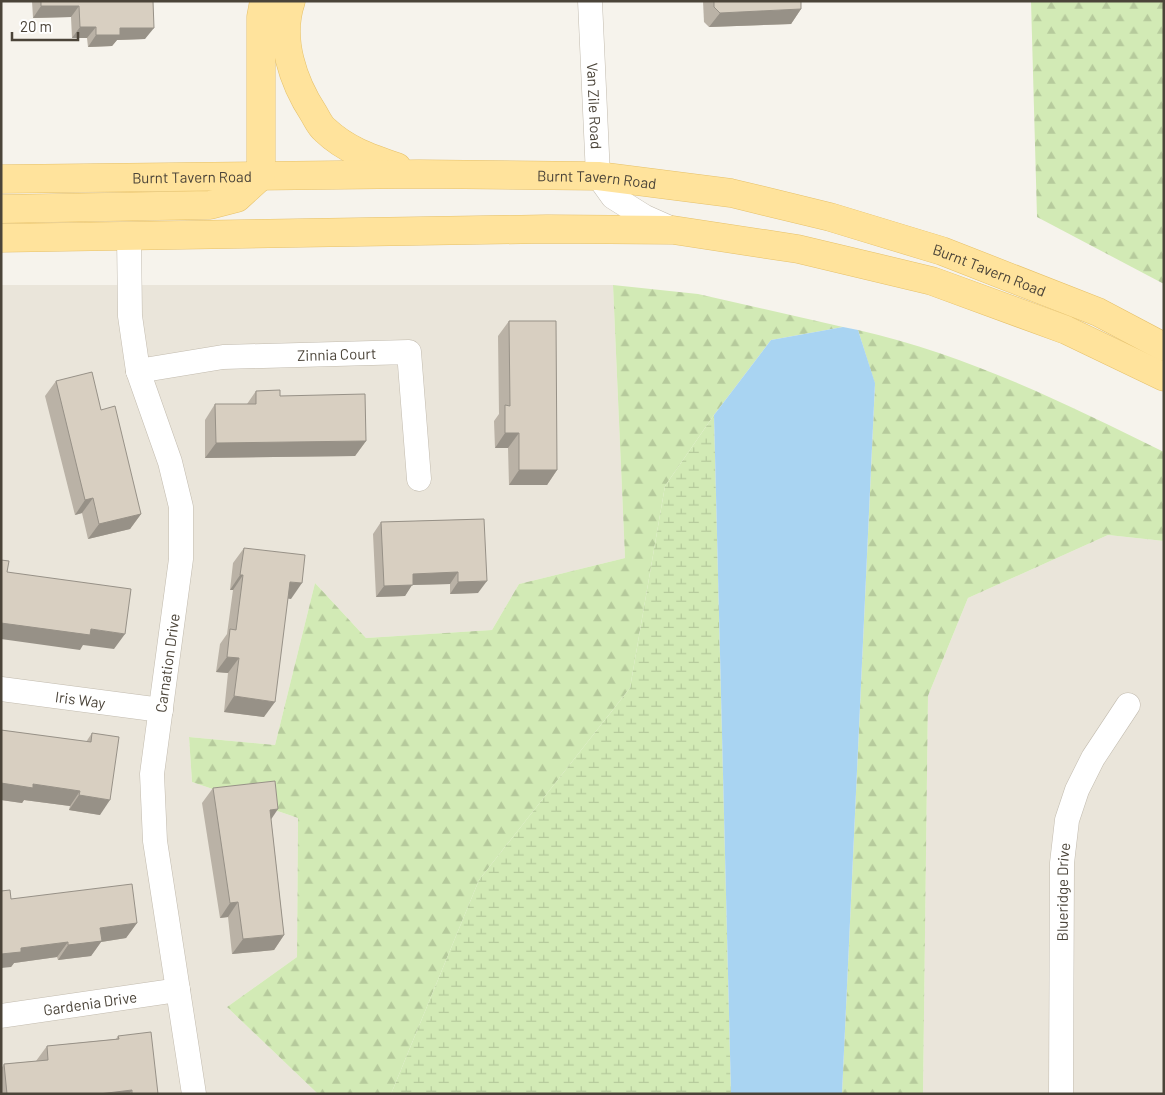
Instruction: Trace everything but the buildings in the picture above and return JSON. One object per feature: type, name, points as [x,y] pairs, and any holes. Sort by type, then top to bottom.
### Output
[{"type":"main road","points":[[1,209],[210,205],[238,198],[261,176],[261,17],[264,1]]},
{"type":"main road","points":[[291,1],[286,15],[287,52],[300,94],[324,130],[359,154],[420,174]]},
{"type":"main road","name":"Burnt Tavern Road","points":[[1,179],[420,174],[598,176],[752,197],[830,217],[933,248],[1098,312],[1164,347]]},
{"type":"main road","name":"Burnt Tavern Road","points":[[1,238],[547,229],[674,230],[798,249],[932,281],[1066,330],[1164,377]]},
{"type":"street","name":"Van Zile Road","points":[[590,1],[598,176]]},
{"type":"street","points":[[598,176],[613,197],[645,217],[674,230]]},
{"type":"street","name":"Carnation Drive","points":[[129,236],[130,316],[138,371],[170,462],[181,507],[180,559],[152,774],[155,841],[194,1094]]},
{"type":"street","name":"Zinnia Court","points":[[138,371],[223,357],[409,352],[419,479]]},
{"type":"street","name":"Iris Way","points":[[1,689],[160,710]]},
{"type":"street","name":"Blueridge Drive","points":[[1061,1094],[1062,863],[1067,820],[1077,790],[1093,758],[1128,705]]},
{"type":"street","name":"Gardenia Drive","points":[[1,1016],[178,990]]},
{"type":"shaded area","points":[[1,285],[613,285],[625,558],[519,584],[492,630],[366,638],[315,583],[275,745],[189,737],[192,782],[298,818],[297,957],[227,1007],[318,1094],[1,1094]]},
{"type":"shaded area","points":[[1108,535],[1164,541],[1164,1094],[923,1094],[928,696],[968,598]]},
{"type":"green space","points":[[1031,1],[1164,1],[1164,284],[1037,217]]},
{"type":"green space","points":[[613,285],[698,294],[843,327],[771,340],[714,415],[665,486],[630,688],[479,880],[391,1094],[318,1094],[227,1007],[297,957],[298,818],[192,782],[189,737],[275,745],[315,583],[366,638],[492,630],[519,584],[625,558]]},
{"type":"green space","points":[[858,330],[898,340],[976,366],[1052,398],[1164,452],[1164,541],[1108,535],[968,598],[928,696],[923,1094],[842,1094],[875,384]]},
{"type":"green space","points":[[714,415],[731,1094],[391,1094],[479,880],[630,688],[665,486]]},
{"type":"water","points":[[843,327],[858,330],[875,383],[842,1094],[731,1094],[714,415],[771,340]]}]
